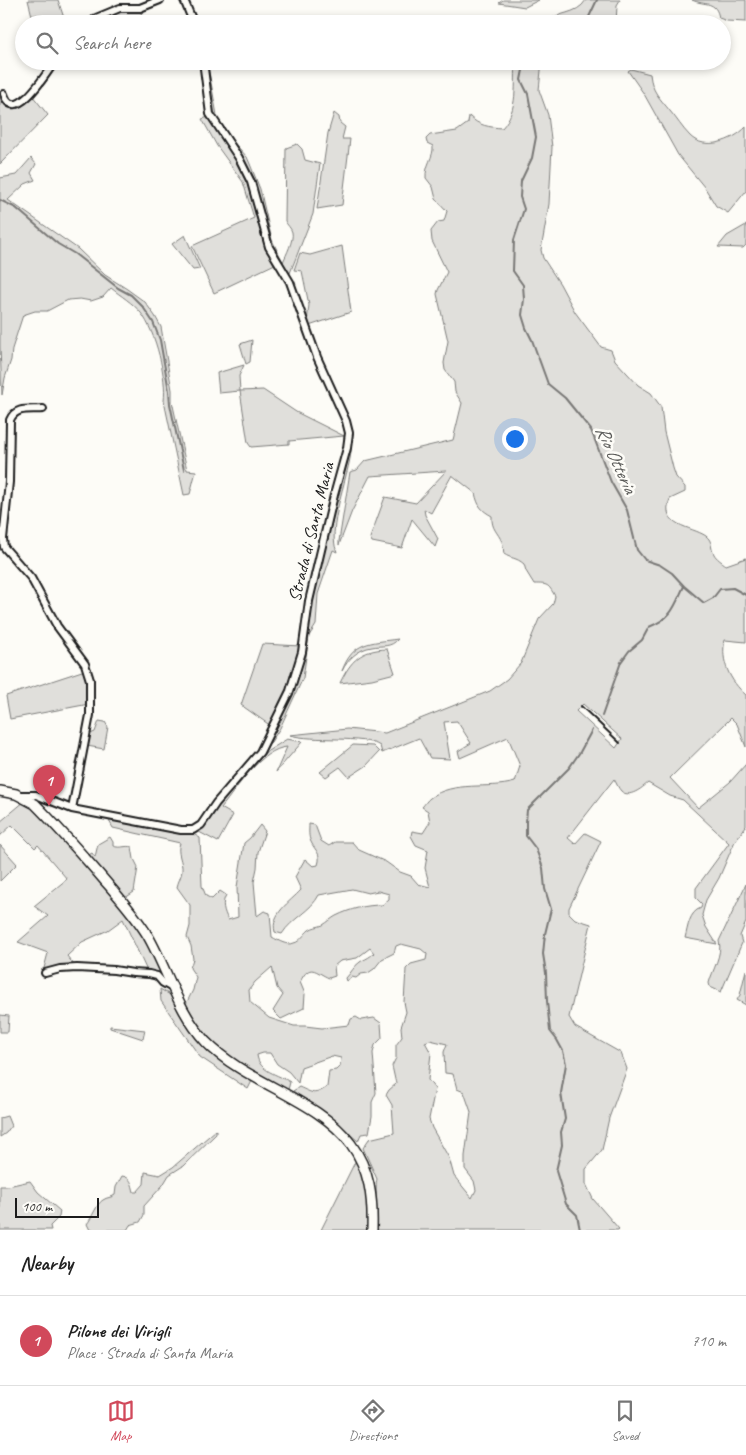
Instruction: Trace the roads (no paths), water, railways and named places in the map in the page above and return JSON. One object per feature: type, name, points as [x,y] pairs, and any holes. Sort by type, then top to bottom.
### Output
[{"type":"main road","points":[[0,791],[21,796],[35,804],[56,825],[130,910],[154,947],[172,988],[201,1036],[219,1054],[245,1072],[328,1121],[350,1142],[360,1158],[368,1178],[373,1208],[372,1230]]},
{"type":"street","points":[[103,15],[120,8],[140,8],[160,0]]},
{"type":"street","points":[[184,0],[190,15]]},
{"type":"street","points":[[4,94],[6,100],[17,104],[40,83],[49,70]]},
{"type":"street","name":"Strada di Santa Maria","points":[[21,796],[30,794],[42,796],[72,809],[182,830],[193,830],[203,823],[216,803],[260,752],[290,691],[300,659],[311,593],[349,431],[318,357],[290,282],[270,247],[252,182],[239,158],[210,114],[204,70]]},
{"type":"street","points":[[43,409],[19,410],[14,413],[10,420],[9,482],[3,542],[8,553],[32,580],[52,618],[79,655],[90,676],[91,711],[72,809]]},
{"type":"street","points":[[45,974],[68,968],[152,974],[172,988]]},
{"type":"waterway","name":"Rio Otteria","points":[[590,15],[597,0]]},
{"type":"waterway","name":"Rio Otteria","points":[[523,70],[521,80],[528,94],[536,137],[532,158],[521,181],[520,197],[524,209],[514,240],[513,271],[523,285],[522,315],[548,384],[565,398],[591,430],[611,482],[627,510],[637,550],[645,560],[660,565],[672,573],[704,603],[713,598],[720,589],[733,588],[746,595]]},
{"type":"waterway","points":[[0,200],[16,208],[58,244],[75,254],[118,288],[131,295],[143,307],[153,322],[160,340],[170,404],[184,470]]},
{"type":"waterway","points":[[602,716],[621,662],[629,651],[642,640],[649,627],[668,616],[684,586]]},
{"type":"waterway","points":[[580,1230],[577,1215],[566,1204],[556,1171],[562,1145],[561,1132],[565,1119],[561,1093],[566,1064],[563,1051],[550,1031],[547,1001],[543,954],[545,934],[551,909],[545,889],[543,868],[536,849],[526,836],[526,822],[527,810],[569,768],[592,730]]},
{"type":"railway","points":[[581,706],[620,743]]},
{"type":"place","name":"Pilone dei Virigli","points":[[49,806]]}]
